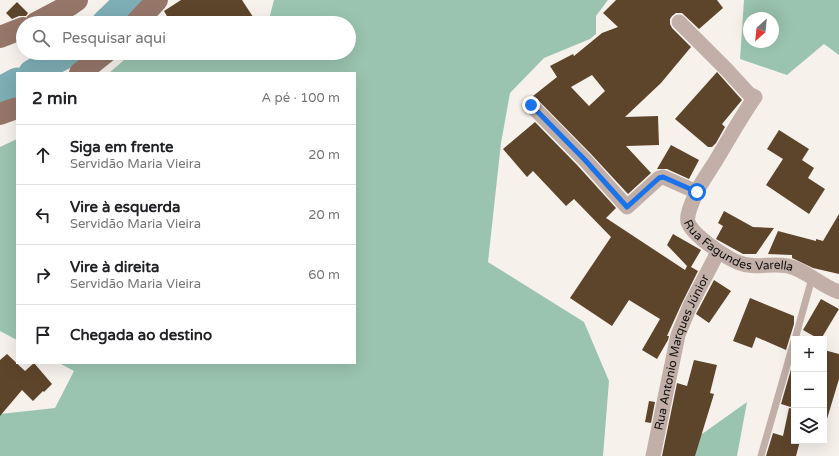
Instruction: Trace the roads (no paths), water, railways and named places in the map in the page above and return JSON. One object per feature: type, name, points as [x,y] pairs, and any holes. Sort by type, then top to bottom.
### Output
[{"type":"main road","points":[[49,16],[77,0]]},
{"type":"main road","points":[[142,16],[157,0]]},
{"type":"main road","points":[[0,37],[16,31]]},
{"type":"main road","points":[[81,72],[97,60]]},
{"type":"main road","points":[[0,114],[16,108]]},
{"type":"street","name":"Rua Fagundes Varella","points":[[679,22],[749,94],[755,97],[697,192],[690,210],[688,220],[689,224],[693,230],[718,252],[737,262],[759,266],[788,266],[839,292]]},
{"type":"street","points":[[531,105],[585,160],[627,207],[659,178],[663,177],[697,192]]},
{"type":"street","name":"Rua Antonio Marques Júnior","points":[[653,456],[678,335],[690,306],[718,252]]},
{"type":"lane","points":[[795,336],[812,278]]},
{"type":"lane","points":[[761,456],[791,351]]},
{"type":"waterway","points":[[112,16],[129,0]]},
{"type":"waterway","points":[[34,72],[56,60]]},
{"type":"waterway","points":[[0,90],[16,82]]}]
